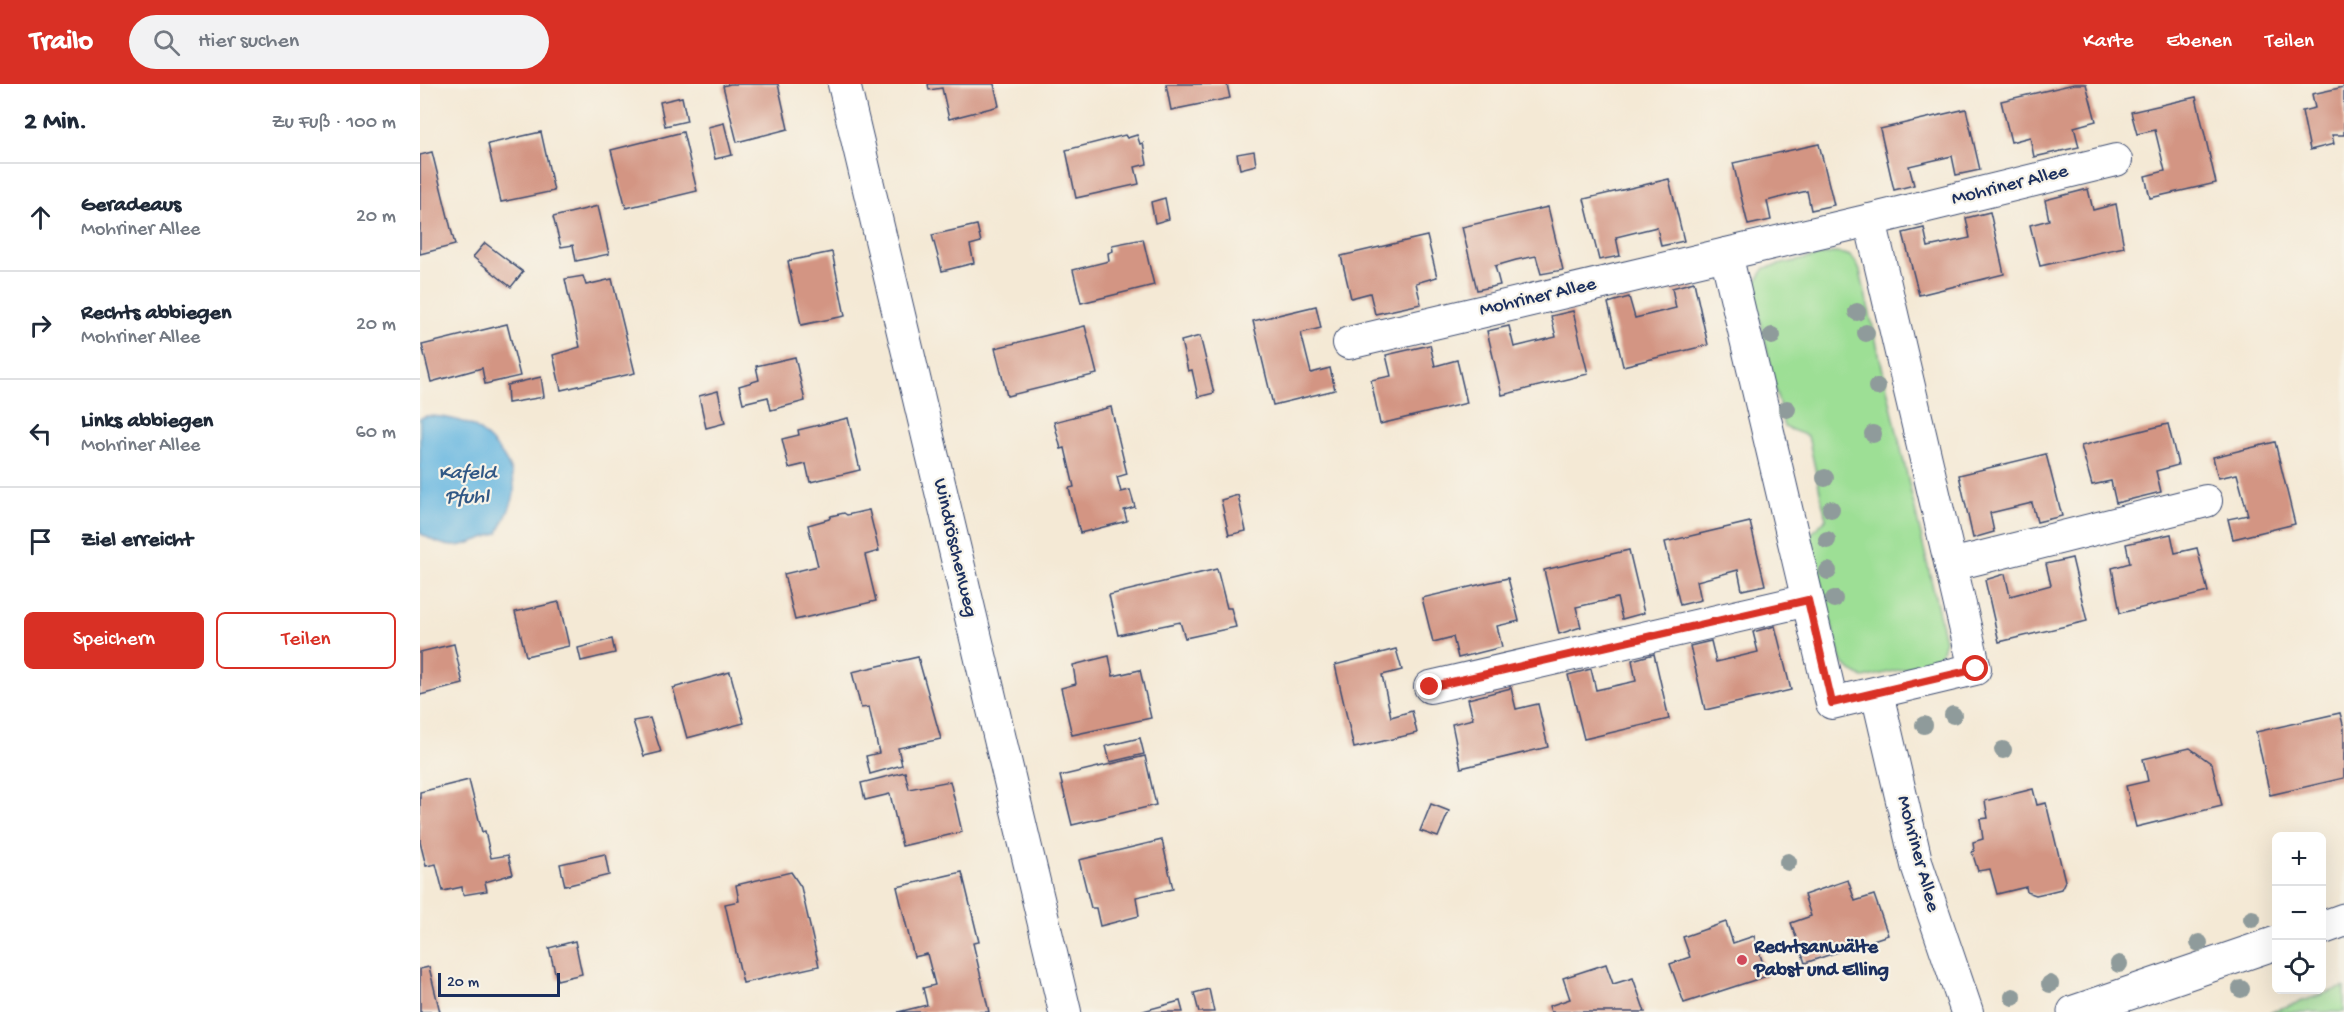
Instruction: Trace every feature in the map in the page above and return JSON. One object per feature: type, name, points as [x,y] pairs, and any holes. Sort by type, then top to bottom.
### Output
[{"type":"main road","points":[[2326,927],[2344,920]]},
{"type":"main road","points":[[2074,1012],[2272,945]]},
{"type":"street","name":"Windröschenweg","points":[[844,84],[1065,1012]]},
{"type":"street","name":"Mohriner Allee","points":[[1349,343],[2116,160]]},
{"type":"street","points":[[1726,254],[1832,703],[1877,693],[1976,669],[1870,220]]},
{"type":"street","points":[[1951,565],[2206,501]]},
{"type":"street","points":[[1430,687],[1808,600]]},
{"type":"street","name":"Mohriner Allee","points":[[1877,693],[1917,865],[1966,1012]]},
{"type":"green space","points":[[1832,253],[1850,256],[1860,271],[1945,640],[1942,651],[1933,662],[1864,678],[1851,671],[1841,661],[1809,536],[1826,519],[1808,436],[1784,427],[1753,286],[1765,268]]},
{"type":"green space","points":[[2344,987],[2344,1012],[2270,1012],[2326,994]]},
{"type":"water","name":"Kafeld Pfuhl","points":[[427,416],[452,419],[471,425],[491,441],[504,457],[512,475],[514,494],[498,533],[466,544],[450,546],[420,533],[420,418]]},
{"type":"building","points":[[778,84],[788,129],[737,142],[723,86]]},
{"type":"building","points":[[928,84],[994,84],[999,106],[949,119],[942,88],[929,90]]},
{"type":"building","points":[[1166,84],[1227,84],[1230,98],[1171,110]]},
{"type":"building","points":[[2074,84],[2086,84],[2096,121],[2074,127],[2079,147],[2034,157],[2030,137],[2011,142],[2001,101]]},
{"type":"building","points":[[2344,87],[2344,135],[2332,135],[2334,144],[2310,150],[2302,111],[2315,108],[2312,94]]},
{"type":"building","points":[[682,97],[687,121],[665,126],[660,102]]},
{"type":"building","points":[[2196,97],[2216,183],[2150,198],[2145,176],[2165,171],[2155,130],[2137,134],[2131,112]]},
{"type":"building","points":[[1966,109],[1980,170],[1956,175],[1952,156],[1909,166],[1914,185],[1894,190],[1880,129]]},
{"type":"building","points":[[724,123],[732,155],[715,159],[708,127]]},
{"type":"building","points":[[541,132],[554,191],[501,202],[488,144]]},
{"type":"building","points":[[683,132],[697,191],[626,208],[611,150]]},
{"type":"building","points":[[1125,135],[1127,138],[1137,135],[1140,144],[1143,143],[1147,164],[1135,167],[1139,184],[1076,198],[1066,150]]},
{"type":"building","points":[[1819,144],[1834,205],[1811,210],[1807,191],[1767,201],[1771,220],[1748,225],[1733,163]]},
{"type":"building","points":[[1254,151],[1256,165],[1240,169],[1237,154]]},
{"type":"building","points":[[432,152],[455,245],[420,254],[420,155]]},
{"type":"building","points":[[1669,179],[1684,241],[1661,246],[1657,227],[1616,237],[1620,256],[1599,260],[1584,199]]},
{"type":"building","points":[[2088,189],[2093,210],[2116,204],[2124,247],[2040,266],[2030,225],[2049,220],[2045,200]]},
{"type":"building","points":[[1165,198],[1169,219],[1155,223],[1151,202]]},
{"type":"building","points":[[598,206],[609,254],[576,261],[573,245],[561,247],[553,217]]},
{"type":"building","points":[[1548,207],[1563,270],[1541,274],[1536,256],[1516,260],[1495,266],[1500,285],[1477,290],[1462,227]]},
{"type":"building","points":[[1990,212],[2004,274],[1919,295],[1903,233],[1924,228],[1928,247],[1970,238],[1966,218]]},
{"type":"building","points":[[977,225],[981,242],[970,245],[974,263],[942,271],[932,235]]},
{"type":"building","points":[[1427,236],[1437,277],[1416,283],[1421,304],[1375,314],[1370,293],[1351,298],[1341,256]]},
{"type":"building","points":[[1143,239],[1154,285],[1081,303],[1073,270],[1109,261],[1108,253],[1113,251],[1112,245]]},
{"type":"building","points":[[485,243],[523,272],[511,287],[473,257]]},
{"type":"building","points":[[832,252],[845,316],[801,325],[788,261]]},
{"type":"building","points":[[583,276],[586,285],[612,279],[635,373],[561,390],[553,355],[580,347],[565,279]]},
{"type":"building","points":[[1694,282],[1708,345],[1623,366],[1608,303],[1629,297],[1635,318],[1676,308],[1672,288]]},
{"type":"building","points":[[1316,306],[1321,328],[1301,333],[1311,373],[1330,368],[1335,390],[1273,405],[1253,321]]},
{"type":"building","points":[[1573,311],[1588,374],[1502,395],[1487,331],[1509,326],[1514,347],[1556,337],[1551,316]]},
{"type":"building","points":[[507,324],[520,376],[485,384],[482,368],[431,382],[422,345]]},
{"type":"building","points":[[1085,326],[1097,374],[1007,396],[995,348]]},
{"type":"building","points":[[1200,336],[1214,393],[1198,397],[1192,370],[1188,371],[1181,341]]},
{"type":"building","points":[[1430,345],[1435,366],[1457,360],[1467,403],[1380,424],[1371,380],[1391,376],[1386,355]]},
{"type":"building","points":[[795,357],[805,401],[771,410],[768,397],[743,403],[739,386],[759,380],[756,366]]},
{"type":"building","points":[[541,377],[544,397],[508,403],[507,385]]},
{"type":"building","points":[[718,391],[725,423],[706,428],[699,396]]},
{"type":"building","points":[[1111,407],[1127,474],[1117,477],[1121,492],[1130,490],[1135,507],[1124,510],[1127,521],[1080,533],[1069,488],[1074,487],[1065,448],[1061,449],[1054,422]]},
{"type":"building","points":[[848,418],[860,470],[810,482],[806,464],[789,468],[782,439],[799,435],[798,430]]},
{"type":"building","points":[[2168,424],[2178,465],[2156,471],[2161,492],[2116,503],[2111,481],[2092,485],[2081,446]]},
{"type":"building","points":[[2275,442],[2295,524],[2233,539],[2228,519],[2248,515],[2237,474],[2218,478],[2213,457]]},
{"type":"building","points":[[2046,454],[2062,516],[2037,522],[2032,503],[1990,513],[1994,532],[1973,538],[1959,475]]},
{"type":"building","points":[[1238,495],[1246,531],[1229,535],[1221,500]]},
{"type":"building","points":[[869,510],[879,551],[865,555],[876,601],[795,620],[784,574],[818,566],[808,525],[829,519],[831,516]]},
{"type":"building","points":[[1750,522],[1765,585],[1742,590],[1738,570],[1697,581],[1701,600],[1680,605],[1665,542]]},
{"type":"building","points":[[2171,534],[2175,553],[2197,548],[2208,592],[2120,613],[2112,568],[2130,563],[2126,544]]},
{"type":"building","points":[[1629,550],[1644,613],[1622,619],[1617,598],[1576,607],[1581,627],[1559,634],[1544,570]]},
{"type":"building","points":[[2072,558],[2087,621],[1999,642],[1985,580],[2005,574],[2010,596],[2051,585],[2046,564]]},
{"type":"building","points":[[1217,569],[1227,608],[1231,608],[1236,627],[1185,638],[1180,622],[1118,635],[1109,595]]},
{"type":"building","points":[[1508,578],[1519,621],[1497,626],[1502,647],[1458,658],[1453,637],[1433,642],[1422,598]]},
{"type":"building","points":[[559,602],[569,646],[526,656],[515,612]]},
{"type":"building","points":[[1775,626],[1791,690],[1705,710],[1690,646],[1711,641],[1716,662],[1758,652],[1753,632]]},
{"type":"building","points":[[612,639],[615,653],[581,661],[578,648]]},
{"type":"building","points":[[454,644],[463,684],[420,695],[420,652]]},
{"type":"building","points":[[1396,649],[1402,670],[1382,675],[1391,717],[1412,711],[1417,733],[1354,748],[1335,665]]},
{"type":"building","points":[[1654,654],[1669,719],[1584,739],[1568,675],[1591,669],[1596,690],[1636,681],[1632,660]]},
{"type":"building","points":[[1109,656],[1113,676],[1140,670],[1151,718],[1072,735],[1061,688],[1076,684],[1073,665]]},
{"type":"building","points":[[918,657],[941,739],[898,748],[902,765],[870,774],[866,756],[879,753],[869,707],[861,708],[852,672]]},
{"type":"building","points":[[730,672],[744,723],[687,738],[673,688]]},
{"type":"building","points":[[1511,688],[1516,709],[1538,704],[1548,747],[1461,768],[1452,724],[1473,719],[1468,699]]},
{"type":"building","points":[[2340,713],[2344,728],[2344,778],[2270,795],[2256,732]]},
{"type":"building","points":[[650,718],[661,752],[644,756],[633,721]]},
{"type":"building","points":[[1140,738],[1144,754],[1110,762],[1106,746]]},
{"type":"building","points":[[2190,748],[2212,764],[2222,806],[2136,827],[2126,786],[2148,781],[2143,759]]},
{"type":"building","points":[[1145,756],[1156,805],[1072,825],[1060,776]]},
{"type":"building","points":[[905,772],[909,789],[950,781],[962,832],[902,846],[890,794],[865,800],[861,783]]},
{"type":"building","points":[[469,780],[491,858],[508,855],[513,874],[485,882],[487,891],[463,895],[462,887],[443,891],[436,864],[426,866],[420,842],[420,792]]},
{"type":"building","points":[[2033,789],[2037,805],[2046,803],[2065,881],[2061,889],[2036,895],[2027,892],[2026,887],[1997,894],[1990,869],[1978,871],[1972,852],[1974,851],[1973,842],[1983,839],[1980,819],[1988,818],[1985,801]]},
{"type":"building","points":[[1431,804],[1449,811],[1438,837],[1420,831]]},
{"type":"building","points":[[1162,840],[1173,889],[1136,897],[1139,916],[1100,926],[1096,908],[1091,908],[1079,860]]},
{"type":"building","points":[[605,854],[609,875],[565,886],[560,864]]},
{"type":"building","points":[[791,872],[801,887],[819,966],[743,983],[725,904],[739,901],[736,885]]},
{"type":"building","points":[[962,872],[979,942],[973,943],[989,1012],[898,1012],[927,1005],[923,988],[935,985],[927,954],[914,957],[897,887]]},
{"type":"building","points":[[1848,880],[1855,901],[1874,895],[1888,935],[1805,963],[1791,923],[1811,916],[1804,895]]},
{"type":"building","points":[[1726,922],[1733,943],[1754,936],[1767,976],[1684,1003],[1670,964],[1690,957],[1683,937]]},
{"type":"building","points":[[575,941],[582,974],[557,980],[549,948]]},
{"type":"building","points":[[1606,964],[1613,984],[1633,978],[1645,1012],[1551,1012],[1549,1006],[1570,999],[1563,978]]},
{"type":"building","points":[[429,967],[440,1012],[420,1012],[420,969]]},
{"type":"building","points":[[1209,989],[1214,1012],[1199,1012],[1194,993]]},
{"type":"building","points":[[1180,1001],[1183,1012],[1143,1012],[1143,1011]]},
{"type":"place","name":"Rechtsanwälte Pabst und Elling","points":[[1742,960]]},
{"type":"route","points":[[1430,687],[1808,600],[1832,703],[1976,669]]}]
